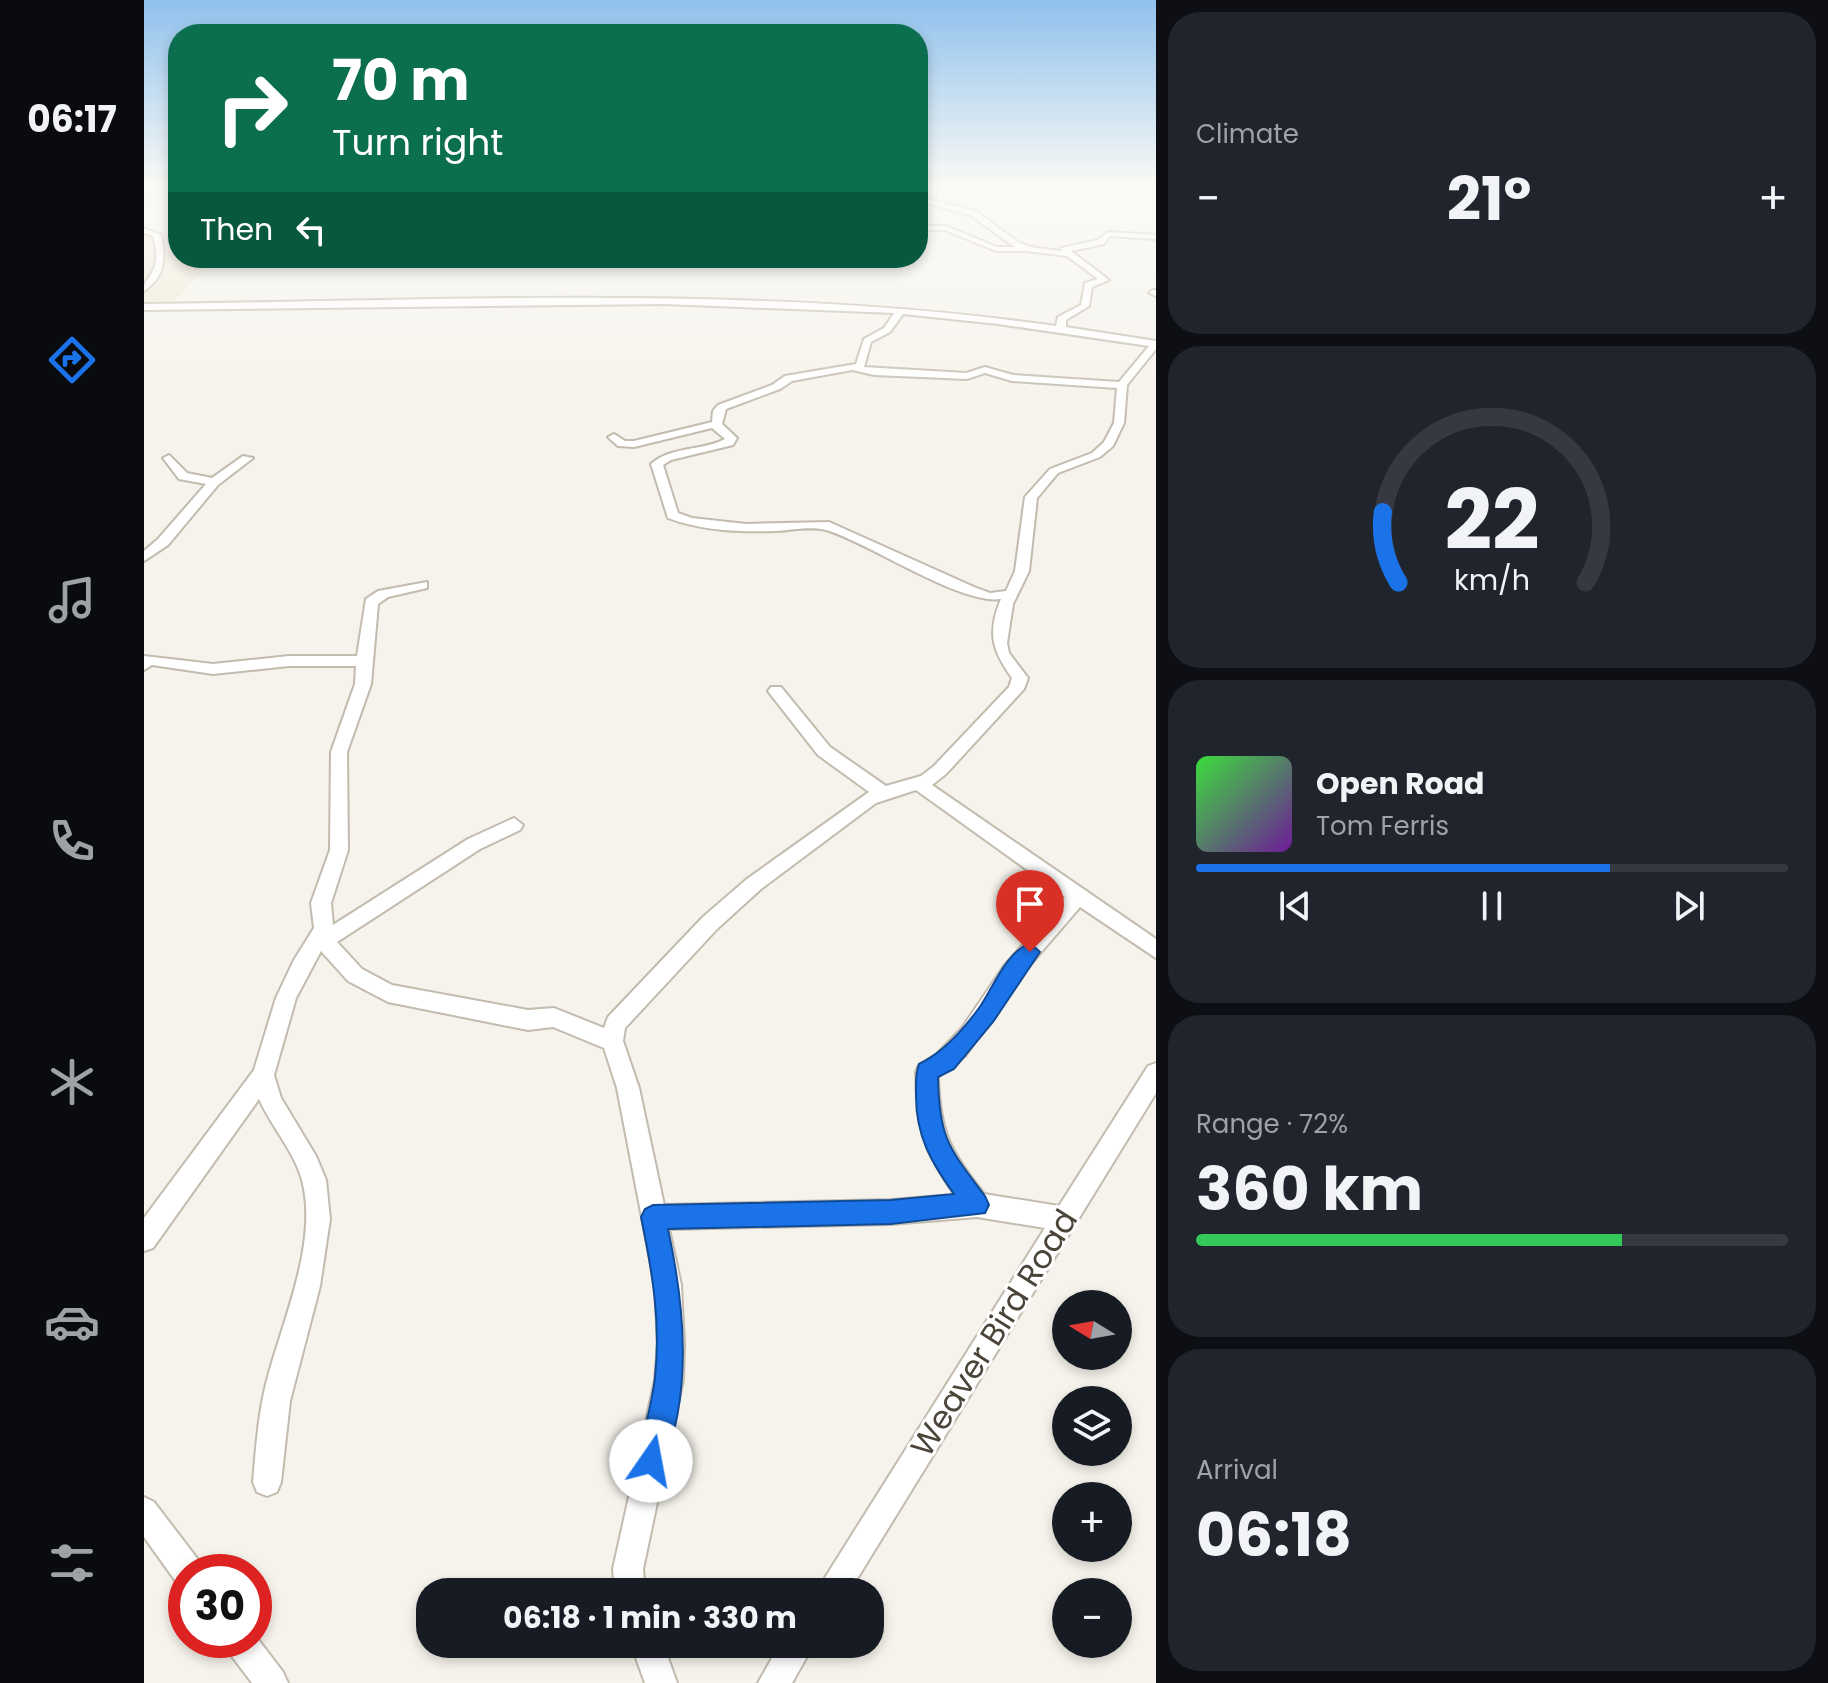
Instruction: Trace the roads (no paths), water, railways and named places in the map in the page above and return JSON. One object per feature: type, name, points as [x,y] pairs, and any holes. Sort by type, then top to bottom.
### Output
[{"type":"street","points":[[144,288],[161,267]]},
{"type":"street","points":[[1061,329],[1061,319],[1085,306],[1088,285],[1105,280],[1085,267]]},
{"type":"street","points":[[144,307],[609,301],[901,310],[1155,344],[1122,385],[1119,423],[1109,444],[1096,455],[1054,471],[1031,497],[1022,571],[1011,594],[1000,643],[1002,654],[1020,678],[1019,686],[940,770],[917,782],[882,792],[754,884],[710,923],[615,1024],[612,1041],[628,1088],[668,1285],[669,1380],[628,1569],[629,1578]]},
{"type":"street","points":[[901,310],[892,325],[867,341],[862,365],[789,378],[776,387],[722,407],[718,411],[717,424],[718,429],[731,438],[729,443],[667,458],[657,464],[672,515],[690,522],[746,528],[825,525],[969,590],[989,597],[1011,594]]},
{"type":"street","points":[[855,368],[874,372],[967,376],[985,370],[1012,378],[1122,385]]},
{"type":"street","points":[[614,437],[622,444],[634,444],[717,424]]},
{"type":"street","points":[[169,458],[183,476],[214,482]]},
{"type":"street","points":[[144,557],[171,534],[214,482],[247,458]]},
{"type":"street","points":[[422,585],[383,594],[371,602],[363,684],[339,752],[339,850],[321,903],[324,936],[335,956],[355,975],[388,993],[528,1020],[554,1017],[612,1041]]},
{"type":"street","points":[[145,662],[213,669],[289,661],[364,661]]},
{"type":"street","points":[[776,691],[824,751],[882,792]]},
{"type":"street","points":[[917,782],[1156,950]]},
{"type":"street","points":[[144,1239],[263,1075],[286,998],[301,966],[324,936],[465,849],[514,825]]},
{"type":"street","points":[[977,1205],[938,1152],[927,1120],[927,1072],[946,1062],[986,1015],[1023,958],[1053,931],[1077,896]]},
{"type":"street","name":"Weaver Bird Road","points":[[840,1578],[1156,1073]]},
{"type":"street","points":[[263,1075],[265,1092],[305,1162],[317,1191],[319,1227],[281,1377],[267,1482]]},
{"type":"street","points":[[653,1217],[891,1212],[977,1205],[1065,1219]]},
{"type":"street","points":[[144,1512],[175,1554]]},
{"type":"street","points":[[253,1658],[272,1683]]},
{"type":"street","points":[[652,1658],[661,1683]]},
{"type":"street","points":[[774,1683],[789,1658]]}]
